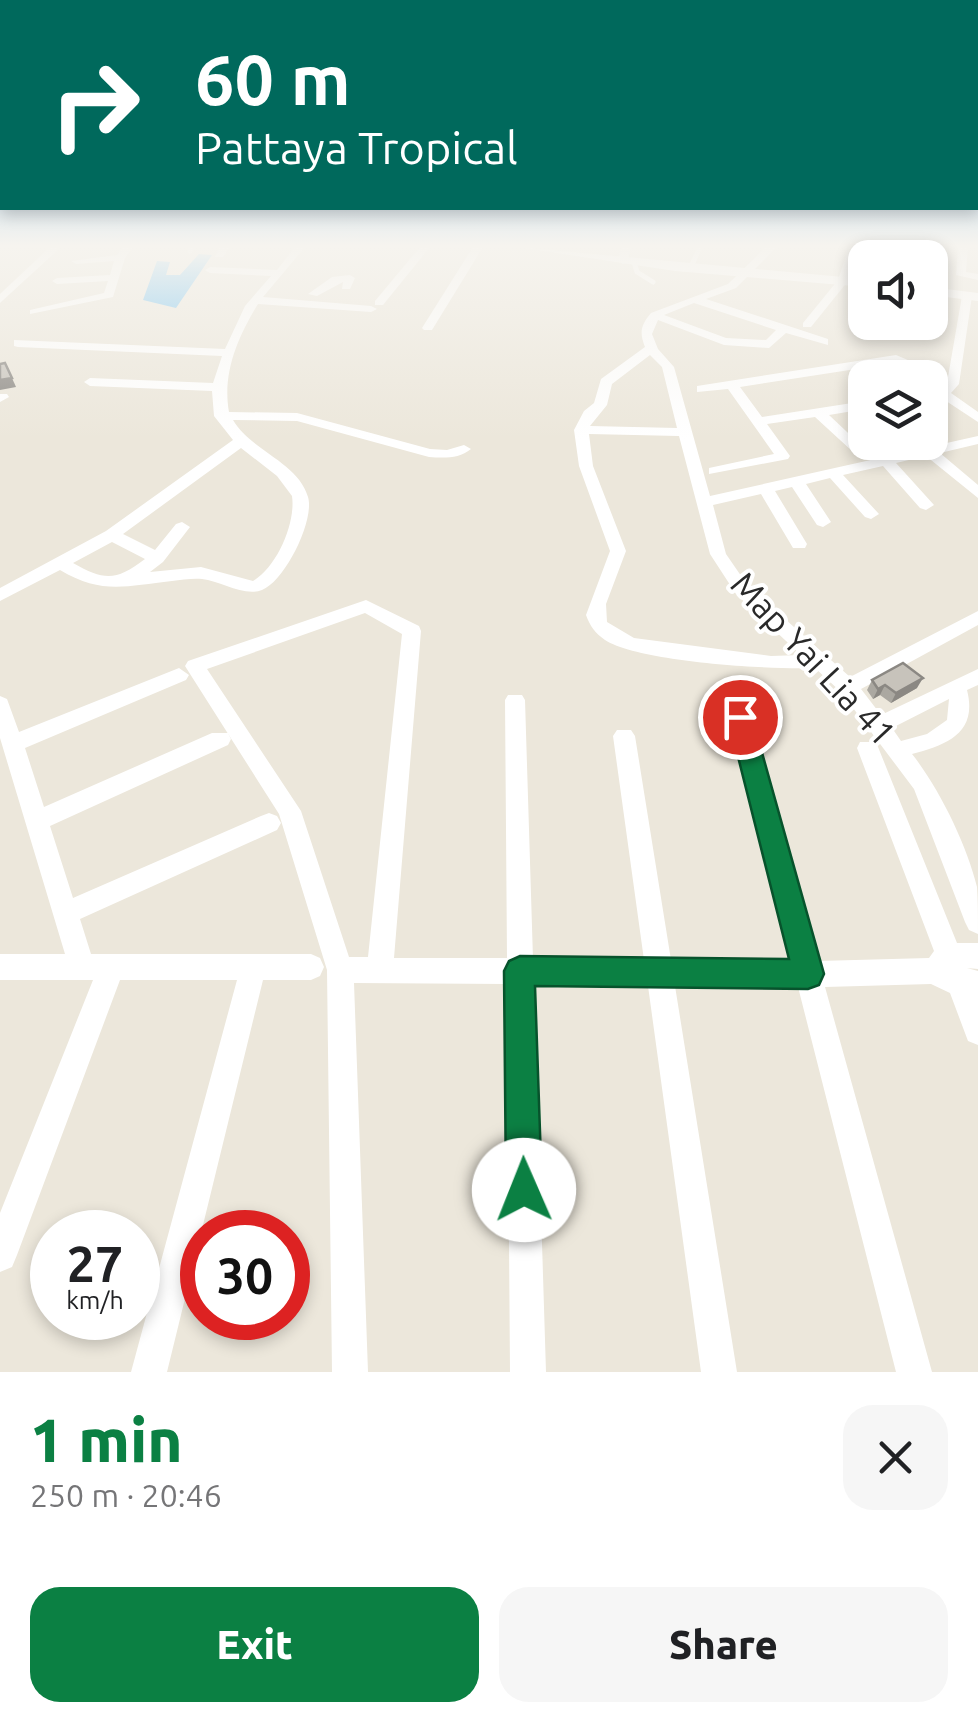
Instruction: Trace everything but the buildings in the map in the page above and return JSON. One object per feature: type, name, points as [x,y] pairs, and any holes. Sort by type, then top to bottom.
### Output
[{"type":"street","points":[[34,312],[38,311]]},
{"type":"street","points":[[60,563],[90,580],[126,581],[201,572],[254,587],[277,570],[297,522],[300,498],[294,485],[242,441],[221,416],[218,387],[251,311]]},
{"type":"street","points":[[428,328],[438,311]]},
{"type":"street","points":[[662,311],[647,332],[652,349],[606,382],[600,404],[581,430],[586,466],[618,551],[594,604],[601,627],[612,637],[649,647],[771,663],[817,661]]},
{"type":"street","points":[[730,311],[824,342]]},
{"type":"street","points":[[807,325],[818,311]]},
{"type":"street","points":[[948,372],[967,311]]},
{"type":"street","points":[[655,316],[735,342],[769,344],[784,329]]},
{"type":"street","points":[[18,343],[232,353]]},
{"type":"street","name":"Map Yai Lia 41","points":[[652,349],[668,367],[718,554],[742,590],[848,687],[873,737],[898,750],[922,783],[940,818],[978,922]]},
{"type":"street","points":[[702,389],[848,367]]},
{"type":"street","points":[[90,382],[218,387]]},
{"type":"street","points":[[714,470],[782,456],[766,437],[761,420],[732,384]]},
{"type":"street","points":[[948,396],[978,418]]},
{"type":"street","points":[[761,420],[848,408]]},
{"type":"street","points":[[818,412],[848,439]]},
{"type":"street","points":[[221,416],[296,417],[429,453],[448,454],[464,449]]},
{"type":"street","points":[[581,430],[685,432]]},
{"type":"street","points":[[948,448],[978,440]]},
{"type":"street","points":[[0,595],[112,535],[242,441]]},
{"type":"street","points":[[959,446],[978,460]]},
{"type":"street","points":[[704,502],[896,460]]},
{"type":"street","points":[[940,460],[978,493]]},
{"type":"street","points":[[887,462],[926,505]]},
{"type":"street","points":[[834,474],[871,514]]},
{"type":"street","points":[[797,482],[823,522]]},
{"type":"street","points":[[766,488],[799,544]]},
{"type":"street","points":[[126,581],[157,558],[182,527]]},
{"type":"street","points":[[112,535],[157,558]]},
{"type":"street","points":[[350,1372],[326,968],[290,812],[195,666],[366,606],[412,631],[380,969]]},
{"type":"street","points":[[848,687],[978,617]]},
{"type":"street","points":[[13,744],[179,675]]},
{"type":"street","points":[[978,676],[873,737],[978,1032]]},
{"type":"street","points":[[898,750],[934,740],[957,724],[961,706],[956,689]]},
{"type":"street","points":[[515,700],[528,1372]]},
{"type":"street","points":[[0,704],[66,913],[97,966],[0,1255]]},
{"type":"street","points":[[740,717],[914,1372]]},
{"type":"street","points":[[624,736],[719,1372]]},
{"type":"street","points":[[37,821],[220,739]]},
{"type":"street","points":[[66,913],[269,822]]},
{"type":"street","points":[[0,967],[954,973],[978,956]]},
{"type":"street","points":[[149,1372],[253,968]]},
{"type":"route","points":[[524,1190],[520,971],[808,974],[740,717]]}]
